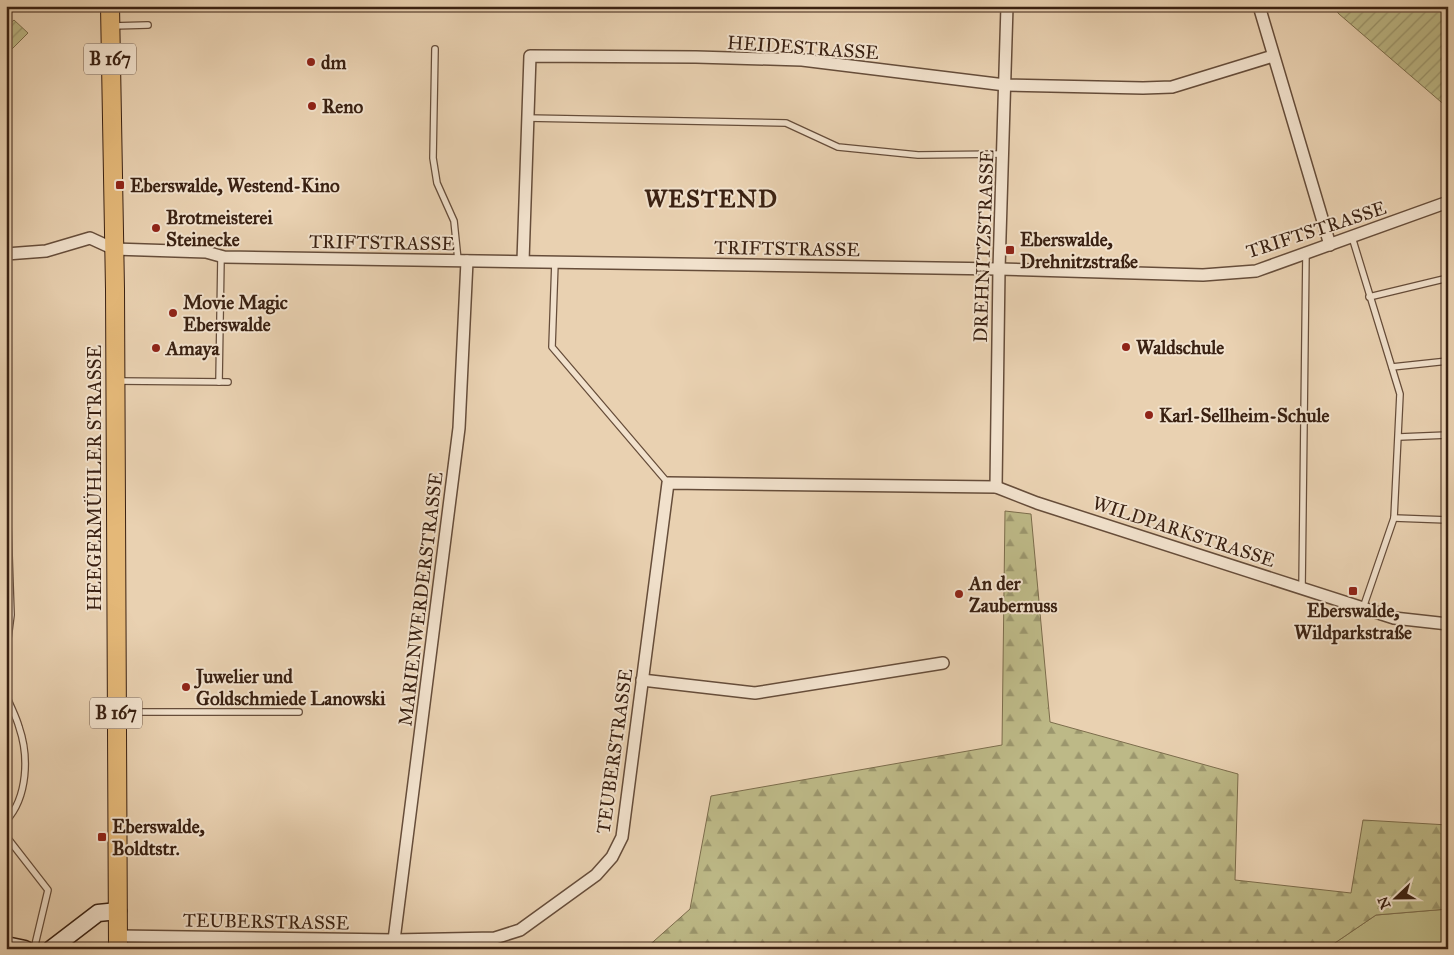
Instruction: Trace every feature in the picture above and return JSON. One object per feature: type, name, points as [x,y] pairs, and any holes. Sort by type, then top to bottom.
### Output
[{"type":"main road","name":"HEEGERMÜHLER STRASSE","points":[[110,6],[114,249],[118,942]]},
{"type":"main road","points":[[51,949],[98,914],[118,911]]},
{"type":"main road","points":[[6,945],[25,949]]},
{"type":"street","name":"DREHNITZSTRASSE","points":[[996,487],[999,268],[1004,154],[1007,6]]},
{"type":"street","points":[[1259,6],[1330,245]]},
{"type":"street","name":"HEIDESTRASSE","points":[[523,261],[526,118],[530,56],[802,60],[1005,85],[1172,87],[1273,56]]},
{"type":"street","name":"TRIFTSTRASSE","points":[[114,249],[206,252],[221,257],[999,268],[1203,275],[1256,271],[1448,202]]},
{"type":"street","points":[[6,254],[46,251],[90,238],[114,249]]},
{"type":"street","name":"MARIENWERDERSTRASSE","points":[[394,940],[459,428],[463,260]]},
{"type":"street","points":[[668,483],[996,487]]},
{"type":"street","name":"TEUBERSTRASSE","points":[[118,942],[495,938],[520,930],[596,875],[612,857],[622,837],[668,483]]},
{"type":"street","name":"WILDPARKSTRASSE","points":[[996,487],[1037,503],[1394,618],[1448,624]]},
{"type":"street","points":[[642,680],[755,693],[943,663]]},
{"type":"lane","points":[[110,26],[148,25]]},
{"type":"lane","points":[[435,49],[433,158],[437,183],[454,221],[463,260]]},
{"type":"lane","points":[[526,118],[786,123],[838,146],[918,155],[1004,154]]},
{"type":"lane","points":[[1352,237],[1400,394],[1394,518],[1363,608]]},
{"type":"lane","points":[[1302,588],[1306,253]]},
{"type":"lane","points":[[219,382],[221,257]]},
{"type":"lane","points":[[555,262],[552,348],[668,483]]},
{"type":"lane","points":[[1370,297],[1448,278]]},
{"type":"lane","points":[[1392,367],[1448,361]]},
{"type":"lane","points":[[115,381],[228,382]]},
{"type":"lane","points":[[1399,437],[1448,435]]},
{"type":"lane","points":[[6,466],[11,615],[6,654]]},
{"type":"lane","points":[[1394,518],[1448,520]]},
{"type":"lane","points":[[6,694],[19,726],[25,761],[23,788],[6,821]]},
{"type":"lane","points":[[116,712],[299,712]]},
{"type":"lane","points":[[6,836],[48,890],[34,949]]},
{"type":"green space","points":[[1331,6],[1448,6],[1448,108],[1339,14]]},
{"type":"green space","points":[[14,20],[28,33],[6,55],[6,27]]},
{"type":"green space","points":[[1005,511],[1031,514],[1050,722],[1238,774],[1235,880],[1351,893],[1363,820],[1448,825],[1448,909],[1376,915],[1326,949],[645,949],[690,909],[711,796],[1002,745]]},
{"type":"green space","points":[[1448,909],[1448,949],[1326,949],[1376,915]]},
{"type":"place","name":"dm","points":[[311,62]]},
{"type":"place","name":"Reno","points":[[312,106]]},
{"type":"place","name":"Eberswalde, Westend-Kino","points":[[120,185]]},
{"type":"place","name":"Brotmeisterei Steinecke","points":[[156,228]]},
{"type":"place","name":"Eberswalde, Drehnitzstraße","points":[[1010,250]]},
{"type":"place","name":"Movie Magic Eberswalde","points":[[173,313]]},
{"type":"place","name":"Waldschule","points":[[1126,347]]},
{"type":"place","name":"Amaya","points":[[156,348]]},
{"type":"place","name":"Karl-Sellheim-Schule","points":[[1149,415]]},
{"type":"place","name":"Eberswalde, Wildparkstraße","points":[[1353,591]]},
{"type":"place","name":"An der Zaubernuss","points":[[959,594]]},
{"type":"place","name":"Juwelier und Goldschmiede Lanowski","points":[[186,687]]},
{"type":"place","name":"Eberswalde, Boldtstr.","points":[[102,837]]},
{"type":"district","name":"WESTEND","points":[[711,199]]}]
